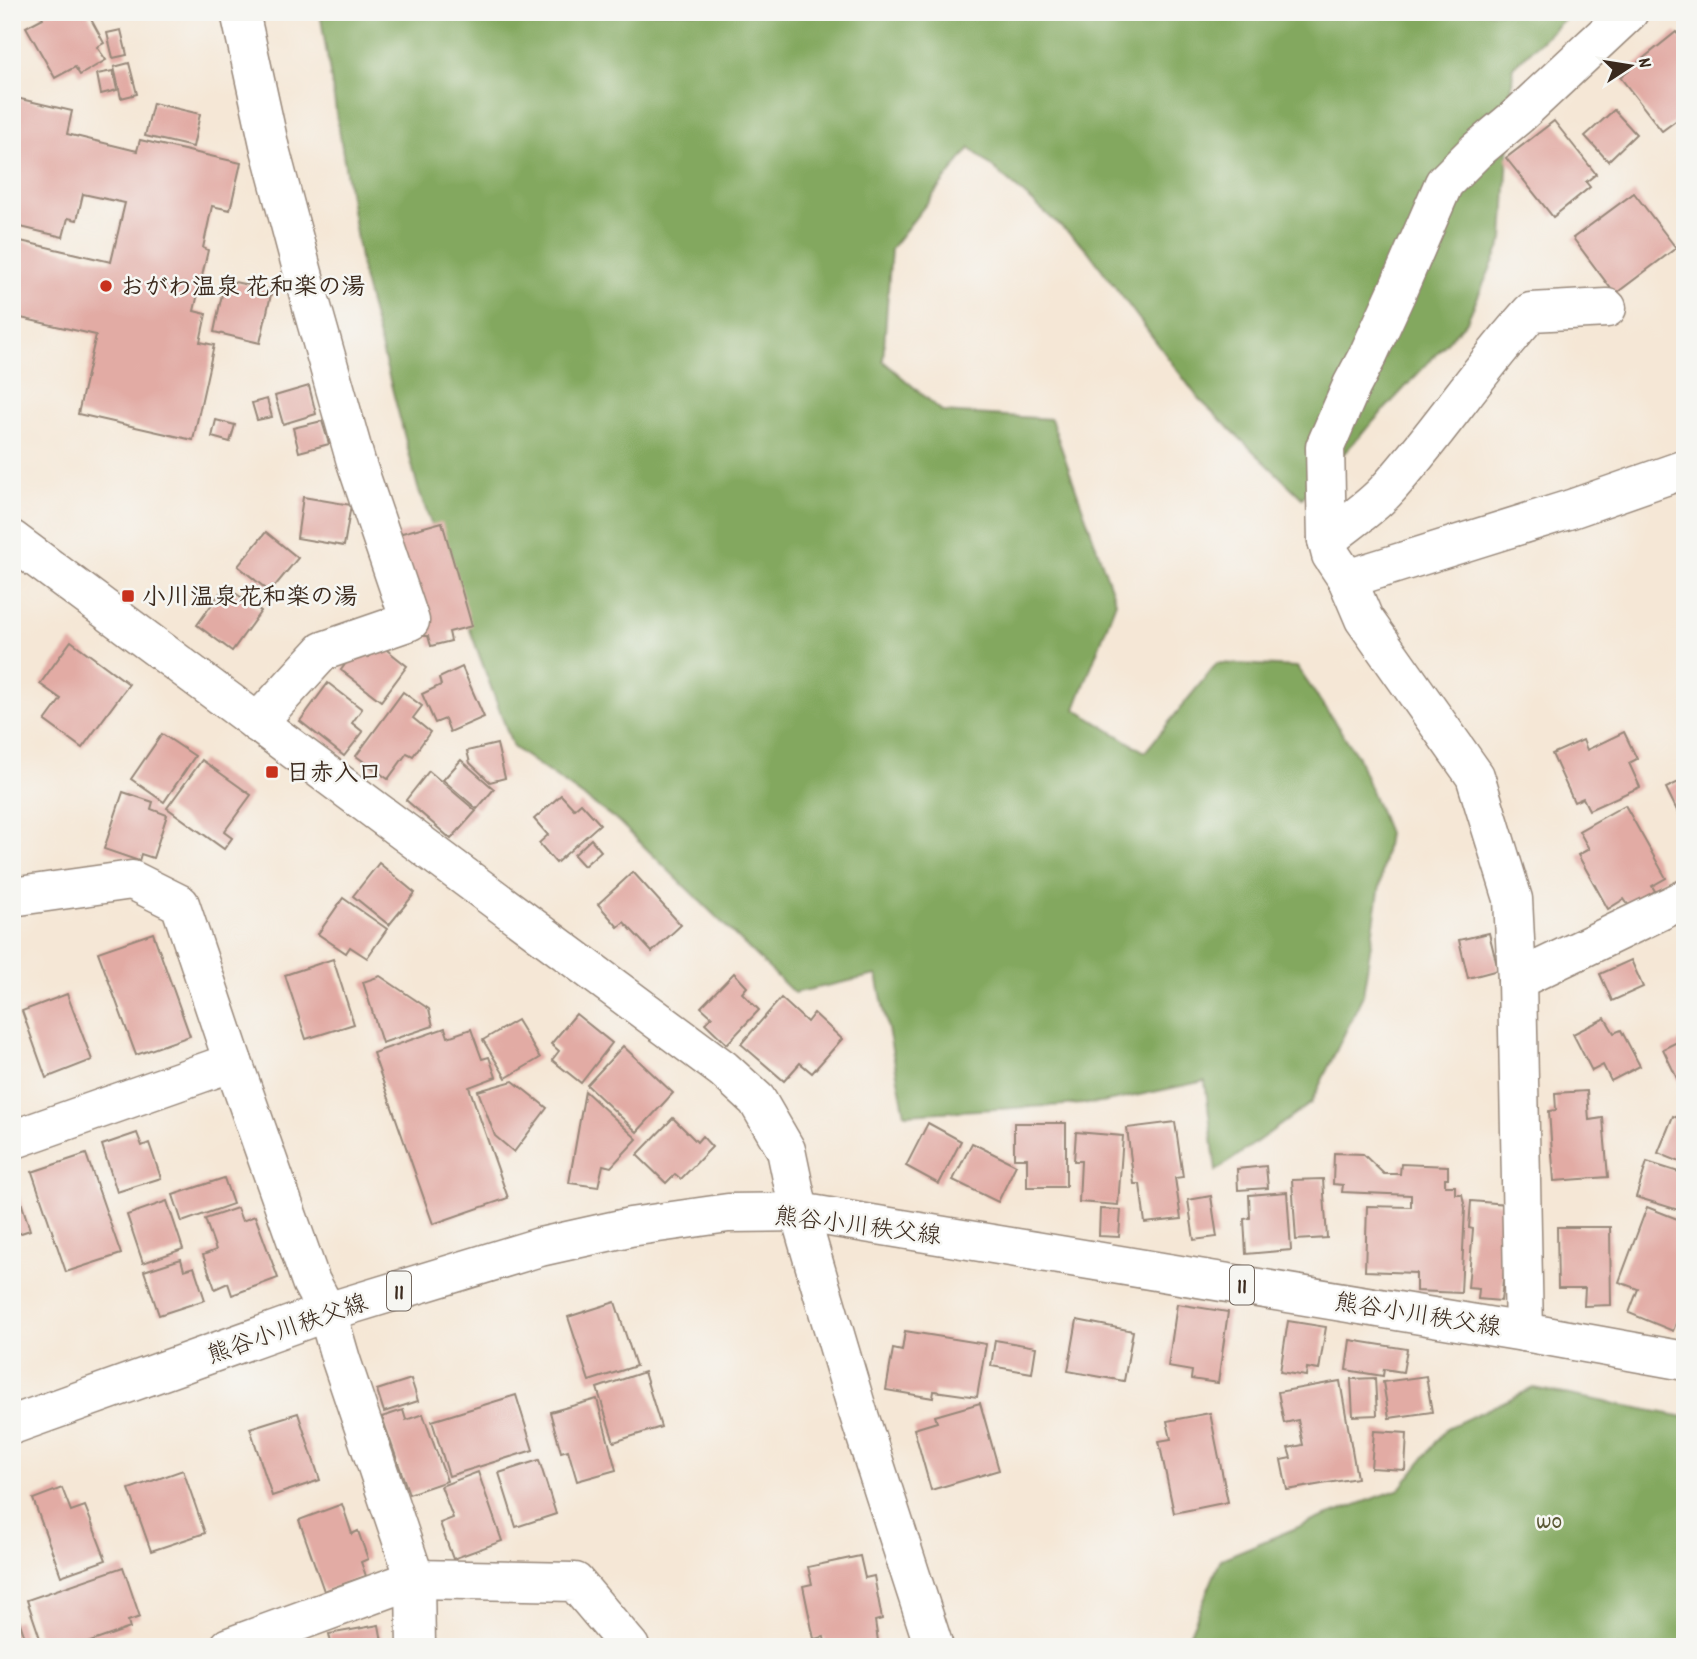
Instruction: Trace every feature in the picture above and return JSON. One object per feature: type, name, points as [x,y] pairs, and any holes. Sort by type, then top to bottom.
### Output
[{"type":"street","points":[[240,12],[270,149],[312,307],[356,462],[410,621],[323,651],[257,723]]},
{"type":"street","points":[[1524,1332],[1513,899],[1475,776],[1364,618],[1347,579],[1331,555],[1327,540],[1325,447],[1444,183],[1629,12]]},
{"type":"street","points":[[1327,540],[1383,494],[1439,429],[1506,340],[1531,312],[1607,308]]},
{"type":"street","points":[[1347,579],[1571,509],[1685,469]]},
{"type":"street","points":[[12,540],[723,1069],[757,1100],[786,1150],[799,1212],[857,1409],[932,1645]]},
{"type":"street","points":[[12,897],[132,880],[180,904],[311,1282],[327,1312],[415,1579],[416,1647]]},
{"type":"street","points":[[1517,980],[1685,899]]},
{"type":"street","points":[[12,1140],[233,1062]]},
{"type":"street","name":"熊谷小川秩父線","points":[[13,1424],[327,1312],[540,1247],[630,1227],[728,1213],[799,1212],[1685,1361]]},
{"type":"street","points":[[229,1647],[415,1579],[575,1582],[630,1647]]},
{"type":"green space","points":[[320,12],[1572,12],[1513,67],[1503,240],[1467,321],[1302,498],[1199,399],[1085,247],[970,148],[891,249],[883,361],[943,412],[1051,419],[1116,602],[1075,709],[1145,752],[1217,663],[1297,667],[1357,755],[1388,833],[1363,995],[1311,1103],[1216,1171],[1205,1081],[1102,1103],[905,1114],[877,975],[794,993],[619,822],[513,747],[418,488],[363,277]]},
{"type":"green space","name":"wo","points":[[1533,1388],[1685,1417],[1685,1647],[1184,1647],[1221,1559],[1400,1489],[1447,1428]]},
{"type":"building","points":[[40,12],[87,12],[104,43],[97,47],[106,60],[80,75],[75,67],[55,78],[26,27],[43,18]]},
{"type":"building","points":[[121,30],[127,55],[113,58],[107,33]]},
{"type":"building","points":[[1676,32],[1685,43],[1685,114],[1662,131],[1620,77]]},
{"type":"building","points":[[129,63],[137,94],[121,98],[114,67]]},
{"type":"building","points":[[113,71],[117,90],[101,94],[97,74]]},
{"type":"building","name":"おがわ温泉 花和楽の湯","points":[[12,97],[72,111],[67,134],[137,151],[140,140],[241,163],[230,210],[212,206],[203,248],[208,250],[194,311],[206,314],[200,342],[214,345],[193,440],[78,414],[96,335],[12,316],[12,239],[111,262],[125,203],[83,194],[77,220],[68,218],[63,237],[12,225]]},
{"type":"building","points":[[153,103],[200,114],[193,147],[145,136]]},
{"type":"building","points":[[1614,110],[1636,134],[1608,161],[1585,136]]},
{"type":"building","points":[[1554,121],[1596,174],[1586,182],[1590,187],[1553,217],[1506,158]]},
{"type":"building","points":[[1634,193],[1676,248],[1615,294],[1573,238]]},
{"type":"building","points":[[225,280],[272,290],[260,343],[214,332]]},
{"type":"building","points":[[309,386],[316,414],[283,424],[275,396]]},
{"type":"building","points":[[267,399],[272,417],[257,420],[252,403]]},
{"type":"building","points":[[216,420],[235,425],[230,442],[212,437]]},
{"type":"building","points":[[322,421],[329,444],[299,452],[293,428]]},
{"type":"building","points":[[303,497],[351,505],[344,546],[297,538]]},
{"type":"building","points":[[442,522],[472,626],[449,632],[451,641],[431,646],[428,636],[424,636],[395,535]]},
{"type":"building","points":[[266,532],[298,558],[270,592],[238,566]]},
{"type":"building","points":[[225,586],[261,611],[232,651],[197,625]]},
{"type":"building","points":[[71,641],[129,684],[82,748],[45,721],[61,699],[40,684]]},
{"type":"building","points":[[378,643],[407,666],[381,701],[341,670],[357,648],[368,657]]},
{"type":"building","points":[[462,667],[484,717],[450,732],[445,719],[435,723],[422,694],[441,685],[439,678]]},
{"type":"building","points":[[328,683],[362,709],[352,723],[363,732],[344,756],[300,721]]},
{"type":"building","points":[[403,692],[422,706],[413,718],[430,732],[413,756],[407,753],[388,779],[356,756]]},
{"type":"building","points":[[1624,732],[1637,759],[1629,763],[1640,787],[1589,810],[1583,798],[1574,802],[1552,754],[1583,740],[1587,750]]},
{"type":"building","points":[[162,734],[195,756],[164,802],[131,779]]},
{"type":"building","points":[[497,744],[505,778],[490,782],[470,763],[467,751]]},
{"type":"building","points":[[202,760],[251,795],[224,832],[232,838],[224,849],[167,808]]},
{"type":"building","points":[[461,760],[494,789],[477,809],[443,780]]},
{"type":"building","points":[[429,771],[476,811],[451,839],[406,800]]},
{"type":"building","points":[[1685,779],[1685,827],[1666,788]]},
{"type":"building","points":[[123,792],[153,802],[151,809],[167,815],[153,858],[141,854],[139,861],[104,849]]},
{"type":"building","points":[[561,795],[574,809],[581,803],[600,824],[556,863],[539,843],[548,835],[534,819]]},
{"type":"building","points":[[1625,805],[1666,878],[1652,886],[1655,891],[1629,906],[1624,899],[1608,909],[1578,855],[1589,849],[1579,831]]},
{"type":"building","points":[[591,839],[601,851],[584,866],[574,855]]},
{"type":"building","points":[[379,863],[415,893],[389,925],[353,896]]},
{"type":"building","points":[[633,872],[681,925],[652,952],[624,922],[618,927],[598,904]]},
{"type":"building","points":[[343,898],[387,929],[367,958],[350,947],[346,953],[318,934]]},
{"type":"building","points":[[153,933],[190,1036],[136,1055],[98,952]]},
{"type":"building","points":[[1489,933],[1498,970],[1468,978],[1459,940]]},
{"type":"building","points":[[333,959],[354,1024],[306,1039],[285,975]]},
{"type":"building","points":[[1631,960],[1643,987],[1612,1001],[1600,974]]},
{"type":"building","points":[[734,973],[747,987],[742,993],[759,1010],[727,1044],[705,1023],[712,1017],[701,1007]]},
{"type":"building","points":[[380,976],[429,1009],[433,1026],[382,1043],[363,982]]},
{"type":"building","points":[[67,994],[92,1060],[46,1078],[22,1011]]},
{"type":"building","points":[[781,998],[807,1022],[814,1013],[842,1039],[812,1073],[800,1063],[784,1081],[741,1044]]},
{"type":"building","points":[[576,1014],[612,1043],[581,1083],[552,1060],[559,1051],[551,1044]]},
{"type":"building","points":[[1605,1018],[1614,1033],[1621,1030],[1640,1066],[1611,1081],[1603,1065],[1592,1071],[1573,1034]]},
{"type":"building","points":[[517,1020],[540,1058],[506,1078],[483,1040]]},
{"type":"building","points":[[445,1028],[448,1037],[471,1029],[482,1059],[489,1057],[496,1077],[469,1087],[508,1198],[433,1224],[373,1053]]},
{"type":"building","points":[[1685,1038],[1685,1088],[1682,1089],[1663,1049]]},
{"type":"building","points":[[623,1046],[673,1093],[637,1132],[587,1085]]},
{"type":"building","points":[[513,1081],[547,1108],[514,1152],[495,1136],[478,1091]]},
{"type":"building","points":[[585,1091],[637,1139],[611,1167],[603,1165],[598,1187],[569,1183]]},
{"type":"building","points":[[1587,1091],[1589,1120],[1603,1118],[1608,1177],[1554,1181],[1549,1111],[1556,1110],[1555,1093]]},
{"type":"building","points":[[1673,1116],[1685,1121],[1685,1164],[1658,1153]]},
{"type":"building","points":[[673,1118],[697,1142],[702,1136],[712,1147],[681,1179],[675,1174],[666,1183],[637,1155]]},
{"type":"building","points":[[1175,1122],[1183,1177],[1175,1178],[1181,1219],[1145,1223],[1140,1184],[1134,1184],[1127,1128]]},
{"type":"building","points":[[928,1123],[961,1141],[939,1184],[906,1166]]},
{"type":"building","points":[[1014,1123],[1066,1123],[1066,1187],[1027,1187],[1027,1158],[1014,1158]]},
{"type":"building","points":[[1076,1132],[1123,1136],[1118,1205],[1079,1202],[1081,1161],[1074,1161]]},
{"type":"building","points":[[137,1133],[142,1146],[149,1143],[161,1178],[117,1192],[102,1145]]},
{"type":"building","points":[[972,1143],[1016,1165],[998,1202],[953,1180]]},
{"type":"building","points":[[1334,1153],[1363,1154],[1384,1174],[1400,1174],[1401,1164],[1448,1166],[1445,1186],[1455,1186],[1455,1194],[1462,1194],[1465,1208],[1461,1293],[1416,1291],[1416,1273],[1365,1271],[1367,1206],[1411,1207],[1411,1195],[1342,1192],[1343,1185],[1333,1184]]},
{"type":"building","points":[[86,1154],[121,1254],[66,1272],[32,1172]]},
{"type":"building","points":[[1647,1162],[1685,1174],[1685,1212],[1636,1197]]},
{"type":"building","points":[[1266,1166],[1268,1188],[1238,1190],[1237,1169]]},
{"type":"building","points":[[12,1173],[30,1230],[12,1236]]},
{"type":"building","points":[[224,1178],[233,1204],[182,1222],[173,1195]]},
{"type":"building","points":[[1323,1179],[1327,1238],[1296,1240],[1292,1180]]},
{"type":"building","points":[[1287,1192],[1291,1250],[1246,1254],[1244,1219],[1250,1218],[1249,1195]]},
{"type":"building","points":[[1211,1196],[1217,1237],[1194,1240],[1188,1200]]},
{"type":"building","points":[[167,1201],[183,1249],[143,1263],[127,1215]]},
{"type":"building","points":[[1471,1201],[1507,1204],[1501,1301],[1478,1299],[1479,1289],[1468,1288],[1473,1229],[1469,1228]]},
{"type":"building","points":[[1647,1207],[1685,1222],[1685,1300],[1673,1331],[1629,1313],[1638,1289],[1619,1282]]},
{"type":"building","points":[[237,1208],[242,1221],[255,1216],[278,1278],[232,1295],[228,1283],[215,1289],[203,1255],[216,1250],[205,1219]]},
{"type":"building","points":[[1100,1209],[1121,1210],[1119,1237],[1099,1236]]},
{"type":"building","points":[[1557,1227],[1610,1227],[1611,1305],[1584,1306],[1585,1288],[1558,1288]]},
{"type":"building","points":[[181,1259],[184,1270],[194,1267],[205,1300],[159,1315],[144,1271]]},
{"type":"building","points":[[615,1302],[636,1366],[589,1381],[568,1317]]},
{"type":"building","points":[[1177,1304],[1228,1312],[1218,1383],[1191,1379],[1192,1371],[1168,1367]]},
{"type":"building","points":[[1077,1320],[1133,1331],[1124,1381],[1068,1371]]},
{"type":"building","points":[[1288,1321],[1326,1327],[1319,1370],[1307,1368],[1306,1376],[1280,1372]]},
{"type":"building","points":[[905,1331],[986,1344],[977,1397],[934,1391],[933,1398],[886,1390],[893,1349],[902,1351]]},
{"type":"building","points":[[995,1340],[1036,1347],[1032,1373],[991,1366]]},
{"type":"building","points":[[1350,1340],[1407,1349],[1403,1372],[1384,1369],[1383,1376],[1346,1370]]},
{"type":"building","points":[[644,1372],[661,1427],[614,1442],[597,1388]]},
{"type":"building","points":[[1426,1376],[1432,1412],[1389,1418],[1383,1382]]},
{"type":"building","points":[[1375,1378],[1377,1415],[1353,1416],[1351,1379]]},
{"type":"building","points":[[411,1379],[418,1401],[384,1412],[377,1390]]},
{"type":"building","points":[[1340,1381],[1357,1478],[1287,1490],[1281,1460],[1291,1458],[1288,1448],[1303,1445],[1298,1420],[1284,1423],[1278,1392]]},
{"type":"building","points":[[516,1395],[533,1450],[449,1476],[432,1421]]},
{"type":"building","points":[[597,1399],[616,1470],[577,1481],[568,1450],[561,1452],[550,1412]]},
{"type":"building","points":[[980,1403],[999,1470],[931,1490],[914,1429],[937,1422],[935,1416]]},
{"type":"building","points":[[403,1410],[406,1420],[423,1414],[447,1481],[409,1494],[382,1417]]},
{"type":"building","points":[[298,1413],[320,1480],[272,1496],[250,1428]]},
{"type":"building","points":[[1210,1413],[1228,1502],[1174,1513],[1159,1441],[1171,1439],[1167,1421]]},
{"type":"building","points":[[1374,1431],[1407,1433],[1405,1470],[1371,1468]]},
{"type":"building","points":[[539,1460],[556,1514],[516,1527],[499,1473]]},
{"type":"building","points":[[183,1470],[205,1533],[151,1551],[129,1489]]},
{"type":"building","points":[[478,1472],[502,1541],[453,1559],[440,1523],[453,1518],[441,1486]]},
{"type":"building","points":[[62,1488],[71,1511],[85,1506],[106,1560],[61,1576],[33,1499]]},
{"type":"building","points":[[342,1504],[352,1534],[358,1531],[368,1559],[361,1562],[366,1576],[324,1591],[299,1520]]},
{"type":"building","points":[[860,1556],[865,1578],[874,1576],[882,1619],[875,1621],[878,1641],[849,1647],[826,1647],[824,1637],[814,1639],[803,1586],[812,1584],[808,1567]]},
{"type":"building","points":[[123,1567],[140,1617],[128,1621],[130,1628],[76,1647],[43,1647],[27,1600]]},
{"type":"building","points":[[19,1620],[28,1647],[12,1647],[12,1622]]},
{"type":"building","points":[[379,1625],[383,1647],[332,1647],[329,1634]]},
{"type":"place","name":"おがわ温泉 花和楽の湯","points":[[106,286]]},
{"type":"place","name":"小川温泉花和楽の湯","points":[[128,596]]},
{"type":"place","name":"日赤入口","points":[[272,772]]}]
